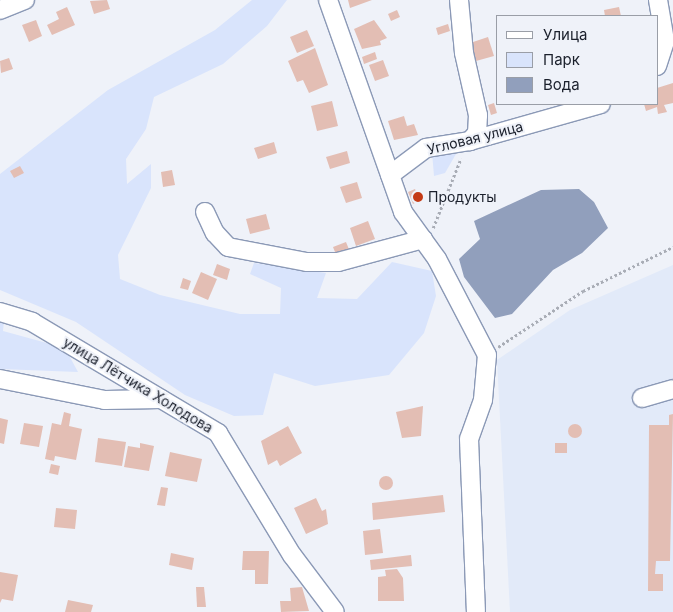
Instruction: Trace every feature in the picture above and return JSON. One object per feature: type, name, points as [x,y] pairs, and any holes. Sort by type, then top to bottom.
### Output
[{"type":"street","points":[[0,10],[25,0]]},
{"type":"street","points":[[328,0],[403,212],[423,239],[487,355],[483,400],[469,439],[476,612]]},
{"type":"street","points":[[459,0],[466,62],[478,115],[477,133],[470,141]]},
{"type":"street","points":[[658,0],[665,41],[658,63]]},
{"type":"street","name":"Угловая улица","points":[[390,175],[426,148],[470,141],[598,105]]},
{"type":"street","points":[[205,212],[215,234],[228,247],[307,262],[338,262],[423,239]]},
{"type":"street","name":"улица Лётчика Холодова","points":[[0,312],[32,322],[218,433],[292,554],[335,612]]},
{"type":"street","points":[[0,379],[105,400],[161,399]]},
{"type":"street","points":[[642,398],[673,389]]},
{"type":"path","points":[[423,239],[439,220],[452,173],[470,141]]},
{"type":"path","points":[[487,355],[583,291],[673,247]]},
{"type":"shaded area","points":[[673,265],[673,612],[510,612],[497,360],[570,310]]},
{"type":"green space","points":[[252,0],[287,0],[267,26],[223,64],[154,97],[146,129],[126,159],[127,184],[151,164],[151,188],[118,255],[120,279],[160,295],[240,314],[280,314],[281,288],[250,274],[254,263],[326,273],[317,298],[357,299],[392,262],[432,271],[436,296],[424,333],[389,375],[315,386],[274,373],[263,415],[234,416],[185,395],[76,322],[0,290],[0,174],[108,90],[215,30]]},
{"type":"green space","points":[[432,152],[456,154],[445,173],[434,176]]},
{"type":"green space","points":[[0,320],[4,321],[3,331],[65,348],[78,372],[0,369]]},
{"type":"water","points":[[579,189],[594,202],[608,228],[582,253],[553,270],[512,314],[495,318],[464,277],[459,259],[480,239],[474,221],[541,190]]},
{"type":"building","points":[[107,0],[110,9],[94,14],[90,1]]},
{"type":"building","points":[[348,0],[372,0],[350,8]]},
{"type":"building","points":[[67,7],[75,25],[52,35],[47,25],[59,19],[56,12]]},
{"type":"building","points":[[619,7],[621,15],[605,15],[604,10]]},
{"type":"building","points":[[397,10],[400,17],[391,21],[388,14]]},
{"type":"building","points":[[36,20],[42,36],[29,42],[22,25]]},
{"type":"building","points":[[374,20],[387,38],[380,41],[381,45],[362,49],[354,29]]},
{"type":"building","points":[[448,24],[450,31],[438,35],[436,28]]},
{"type":"building","points":[[307,30],[314,46],[297,53],[290,37]]},
{"type":"building","points":[[488,37],[494,56],[476,61],[470,43]]},
{"type":"building","points":[[315,48],[328,85],[309,93],[303,80],[297,82],[288,61]]},
{"type":"building","points":[[375,52],[377,59],[364,64],[362,57]]},
{"type":"building","points":[[9,58],[13,69],[1,73],[0,61]]},
{"type":"building","points":[[383,60],[389,76],[375,81],[369,65]]},
{"type":"building","points":[[673,83],[673,103],[664,105],[667,112],[658,114],[657,107],[646,111],[644,105],[658,105],[658,88]]},
{"type":"building","points":[[332,101],[338,126],[317,131],[311,106]]},
{"type":"building","points":[[494,103],[497,113],[491,115],[488,105]]},
{"type":"building","points":[[404,116],[407,126],[414,124],[418,135],[394,140],[388,121]]},
{"type":"building","points":[[274,142],[277,153],[258,159],[254,148]]},
{"type":"building","points":[[347,151],[350,163],[330,169],[326,157]]},
{"type":"building","points":[[20,166],[24,173],[14,178],[10,171]]},
{"type":"building","points":[[172,170],[175,185],[163,187],[161,172]]},
{"type":"building","points":[[357,182],[362,198],[346,203],[340,187]]},
{"type":"building","points":[[415,189],[420,200],[413,204],[408,192]]},
{"type":"building","points":[[266,214],[270,229],[250,234],[246,219]]},
{"type":"building","points":[[368,221],[375,239],[356,246],[350,228]]},
{"type":"building","points":[[346,242],[350,252],[337,257],[333,247]]},
{"type":"building","points":[[217,264],[230,269],[227,280],[213,275]]},
{"type":"building","points":[[201,272],[217,279],[208,300],[192,293]]},
{"type":"building","points":[[183,278],[191,281],[188,290],[180,288]]},
{"type":"building","points":[[423,406],[421,436],[402,438],[396,412]]},
{"type":"building","points":[[64,412],[71,414],[69,426],[82,429],[76,460],[55,456],[54,461],[45,459],[52,423],[61,425]]},
{"type":"building","points":[[673,414],[670,561],[656,561],[655,574],[663,574],[663,591],[648,591],[649,425],[669,425],[669,415]]},
{"type":"building","points":[[0,418],[8,420],[4,444],[0,443]]},
{"type":"building","points":[[24,423],[43,426],[39,447],[20,444]]},
{"type":"building","points":[[572,424],[578,424],[582,431],[578,438],[572,438],[568,434],[568,428]]},
{"type":"building","points":[[288,426],[302,453],[280,466],[277,460],[268,465],[261,441]]},
{"type":"building","points":[[98,438],[126,442],[122,466],[95,462]]},
{"type":"building","points":[[140,443],[154,446],[149,471],[124,467],[128,446],[140,448]]},
{"type":"building","points":[[555,443],[567,443],[567,453],[555,453]]},
{"type":"building","points":[[170,452],[202,459],[197,482],[165,476]]},
{"type":"building","points":[[51,464],[60,466],[58,475],[49,473]]},
{"type":"building","points":[[383,476],[389,476],[393,483],[389,490],[383,490],[379,486],[379,480]]},
{"type":"building","points":[[161,487],[168,488],[165,506],[157,505]]},
{"type":"building","points":[[443,495],[445,512],[373,520],[372,503]]},
{"type":"building","points":[[316,498],[322,511],[326,509],[328,524],[306,534],[294,508]]},
{"type":"building","points":[[56,508],[77,510],[75,529],[54,527]]},
{"type":"building","points":[[380,529],[383,553],[365,555],[363,531]]},
{"type":"building","points":[[243,551],[269,551],[268,584],[255,584],[255,570],[242,570]]},
{"type":"building","points":[[171,553],[194,558],[192,570],[169,565]]},
{"type":"building","points":[[411,555],[412,566],[371,570],[370,560]]},
{"type":"building","points":[[397,569],[403,578],[404,601],[378,601],[378,577],[386,576],[385,570]]},
{"type":"building","points":[[0,572],[18,575],[13,601],[2,599],[0,603]]},
{"type":"building","points":[[196,587],[204,587],[206,607],[197,607]]},
{"type":"building","points":[[302,587],[309,611],[281,612],[280,601],[291,601],[290,588]]},
{"type":"building","points":[[68,600],[93,605],[91,612],[65,612]]},
{"type":"place","name":"Продукты","points":[[418,197]]}]
